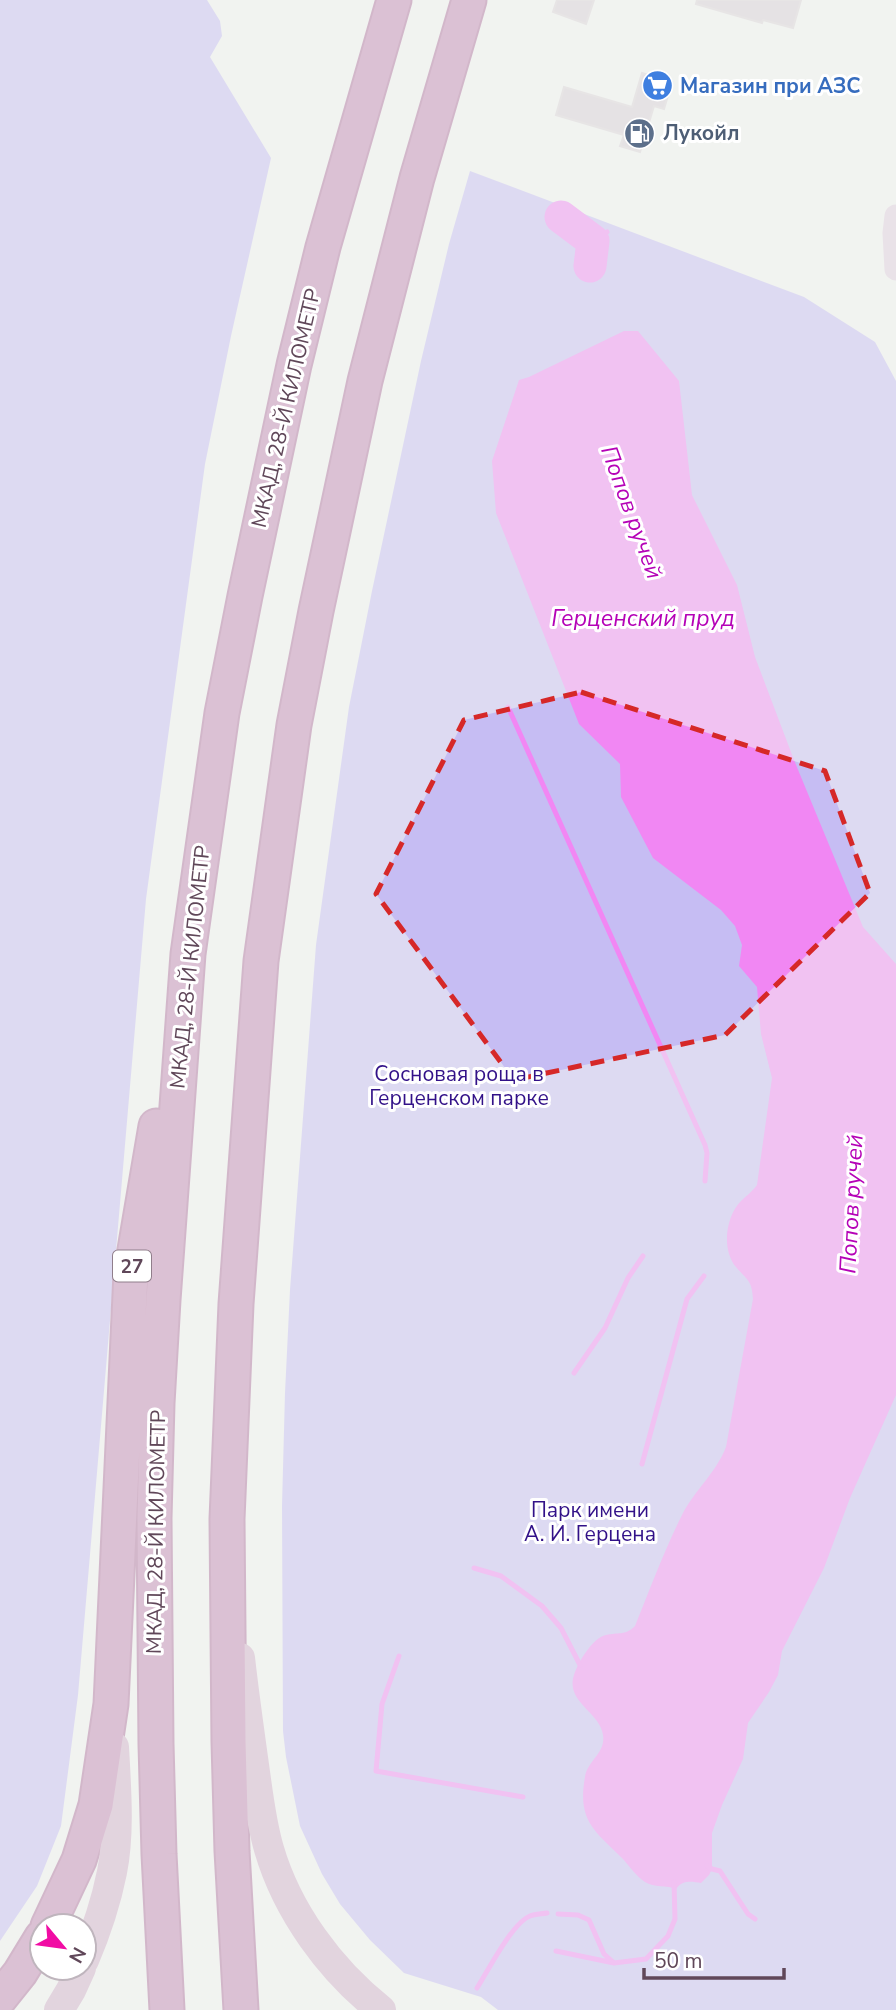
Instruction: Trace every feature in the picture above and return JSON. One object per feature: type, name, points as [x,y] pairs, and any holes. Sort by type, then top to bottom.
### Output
[{"type":"highway","name":"МКАД, 28-Й КИЛОМЕТР","points":[[167,2010],[159,1854],[154,1632],[157,1403],[188,954],[225,700],[294,365],[323,247],[394,0]]},
{"type":"highway","points":[[241,2010],[232,1851],[227,1519],[235,1315],[261,961],[294,725],[365,381],[417,178],[469,0]]},
{"type":"highway","name":"27","points":[[55,1912],[79,1860],[96,1805],[111,1704],[131,1273],[204,834]]},
{"type":"highway","points":[[232,1851],[255,2010]]},
{"type":"highway","points":[[0,1998],[28,1960]]},
{"type":"main road","points":[[227,1519],[239,1655],[261,1817],[269,1850],[283,1886],[322,1950],[349,1982],[378,2008]]},
{"type":"main road","points":[[98,1923],[113,1870],[117,1809],[111,1704]]},
{"type":"main road","points":[[59,2010],[75,1982]]},
{"type":"street","points":[[896,216],[896,269]]},
{"type":"highlighted area","points":[[581,692],[825,771],[870,893],[725,1035],[514,1080],[376,894],[464,720]]},
{"type":"green space","points":[[0,0],[207,0],[220,21],[222,36],[210,57],[271,158],[205,464],[146,899],[78,1695],[61,1826],[37,1886],[0,1941]]},
{"type":"green space","name":"Парк имени А. И. Герцена","points":[[470,171],[804,297],[875,342],[896,381],[896,2010],[498,2010],[481,1997],[404,1973],[370,1940],[340,1904],[322,1874],[300,1826],[283,1731],[282,1506],[290,1290],[316,945],[349,707],[372,591],[421,361],[449,244]]},
{"type":"water","name":"Герценский пруд","points":[[624,331],[638,331],[679,381],[692,495],[737,585],[755,657],[863,927],[896,964],[896,1395],[850,1498],[824,1568],[782,1651],[778,1675],[748,1723],[743,1759],[712,1833],[712,1869],[701,1883],[687,1882],[676,1889],[652,1885],[642,1880],[590,1824],[584,1804],[585,1777],[602,1747],[603,1735],[601,1727],[574,1693],[574,1675],[586,1652],[596,1641],[606,1635],[628,1631],[635,1626],[682,1515],[717,1465],[726,1447],[753,1299],[750,1284],[731,1260],[727,1233],[736,1207],[757,1185],[772,1078],[761,1034],[757,987],[739,966],[742,945],[735,926],[721,910],[653,858],[621,797],[620,764],[579,724],[496,513],[492,461],[519,380]]},
{"type":"building","points":[[557,0],[594,0],[586,24],[553,12]]},
{"type":"building","points":[[697,0],[801,0],[793,28],[763,20],[762,23],[696,4]]},
{"type":"building","points":[[642,73],[672,82],[664,109],[654,106],[640,152],[620,146],[624,135],[556,115],[564,87],[632,107]]},
{"type":"waterway","points":[[561,217],[593,241],[590,266]]},
{"type":"waterway","points":[[593,241],[607,232]]},
{"type":"waterway","points":[[508,707],[705,1145],[705,1181]]},
{"type":"waterway","points":[[574,1373],[605,1328],[628,1278],[643,1256]]},
{"type":"waterway","points":[[642,1464],[687,1299],[704,1276]]},
{"type":"waterway","points":[[474,1568],[501,1576],[542,1606],[561,1628],[580,1665]]},
{"type":"waterway","points":[[399,1656],[382,1704],[376,1771],[523,1797]]},
{"type":"waterway","points":[[707,1866],[720,1871],[748,1914],[755,1919]]},
{"type":"waterway","name":"Попов ручей","points":[[556,1951],[614,1963],[646,1959],[668,1936],[675,1919],[674,1882]]},
{"type":"waterway","points":[[477,1988],[501,1948],[523,1920],[547,1913]]},
{"type":"waterway","points":[[558,1914],[578,1915],[589,1920],[604,1954],[613,1962]]},
{"type":"place","name":"Магазин при АЗС","points":[[657,86]]},
{"type":"place","name":"Лукойл","points":[[640,133]]},
{"type":"park label","name":"Сосновая роща в Герценском парке","points":[[459,1086]]}]
